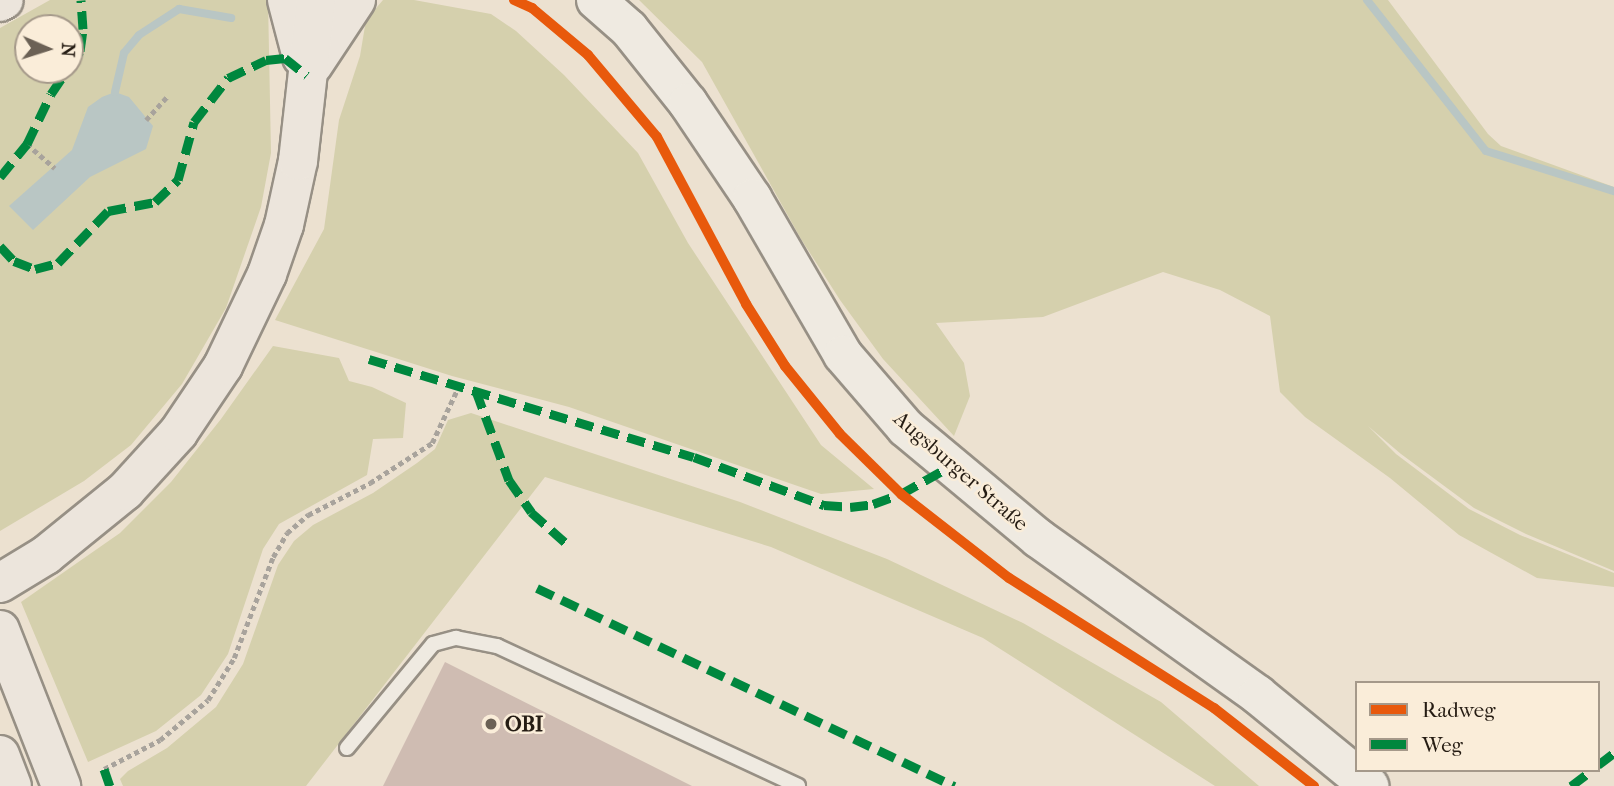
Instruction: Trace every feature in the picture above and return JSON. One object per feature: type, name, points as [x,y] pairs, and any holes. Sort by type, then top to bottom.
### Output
[{"type":"highway","points":[[287,0],[307,76]]},
{"type":"highway","points":[[0,583],[46,555],[95,517],[153,463],[223,366],[267,274],[284,225],[298,161],[316,0]]},
{"type":"highway","points":[[307,76],[356,0]]},
{"type":"highway","points":[[0,630],[61,786]]},
{"type":"highway","points":[[0,755],[12,786]]},
{"type":"main road","name":"Augsburger Straße","points":[[596,0],[629,29],[688,103],[751,198],[843,355],[906,428],[1038,538],[1258,695],[1369,786]]},
{"type":"lane","points":[[347,748],[433,644],[456,638],[497,646],[797,786]]},
{"type":"path","points":[[146,120],[167,97]]},
{"type":"path","points":[[27,144],[55,169]]},
{"type":"path","points":[[104,769],[160,740],[208,700],[234,658],[273,557],[287,533],[308,515],[370,483],[432,443],[459,386]]},
{"type":"shaded area","points":[[50,0],[268,0],[271,153],[261,207],[226,308],[182,384],[131,445],[84,481],[0,531],[0,28],[14,20],[14,84],[84,84],[84,14],[25,14]]},
{"type":"shaded area","points":[[383,0],[414,0],[491,14],[516,31],[564,75],[638,153],[688,243],[821,445],[874,489],[821,494],[569,407],[452,376],[275,320],[324,229],[339,120],[360,56],[366,20]]},
{"type":"shaded area","points":[[639,0],[1388,0],[1488,134],[1501,146],[1614,187],[1614,571],[1526,534],[1474,508],[1368,426],[1396,454],[1469,509],[1520,535],[1614,573],[1614,587],[1537,578],[1459,535],[1390,478],[1305,417],[1280,392],[1270,316],[1220,290],[1163,272],[1043,317],[936,323],[964,363],[970,396],[954,436],[883,359],[840,300],[801,239],[702,62]]},
{"type":"shaded area","points":[[115,92],[129,97],[153,126],[146,149],[90,177],[33,230],[9,206],[72,150],[88,107]]},
{"type":"shaded area","points":[[273,346],[339,358],[349,381],[372,387],[406,403],[403,438],[373,439],[367,475],[279,524],[263,549],[228,654],[201,695],[156,731],[88,762],[21,602],[120,533],[171,482],[221,419]]},
{"type":"shaded area","points":[[471,413],[740,502],[887,559],[1023,623],[1161,702],[1259,786],[1215,786],[983,638],[771,547],[545,477],[306,786],[123,786],[120,779],[128,771],[167,748],[216,707],[243,664],[278,565],[294,541],[313,525],[373,493],[417,463],[435,449],[448,420]]},
{"type":"building","name":"OBI","points":[[445,662],[692,786],[383,786]]},
{"type":"waterway","points":[[1367,0],[1486,151],[1614,191]]},
{"type":"waterway","points":[[115,92],[124,53],[139,35],[179,9],[231,18]]},
{"type":"marked path","points":[[81,0],[82,14]]},
{"type":"marked path","points":[[0,246],[14,261],[35,269],[58,263],[108,211],[155,202],[178,180],[194,122],[228,78],[266,60],[285,58],[307,76]]},
{"type":"marked path","points":[[0,177],[27,144],[58,84]]},
{"type":"marked path","points":[[369,359],[694,457],[824,505],[850,507],[873,504],[901,494],[949,467]]},
{"type":"marked path","points":[[476,391],[509,480],[531,512],[567,544]]},
{"type":"marked path","points":[[537,588],[954,786]]},
{"type":"marked path","points":[[1600,764],[1614,753]]},
{"type":"marked path","points":[[104,769],[110,786]]},
{"type":"marked path","points":[[1571,786],[1589,772]]},
{"type":"cycle path","points":[[514,0],[532,8],[588,55],[657,137],[746,304],[785,366],[840,434],[901,494],[1009,578],[1214,708],[1314,786]]},
{"type":"place","name":"OBI","points":[[491,724]]}]
